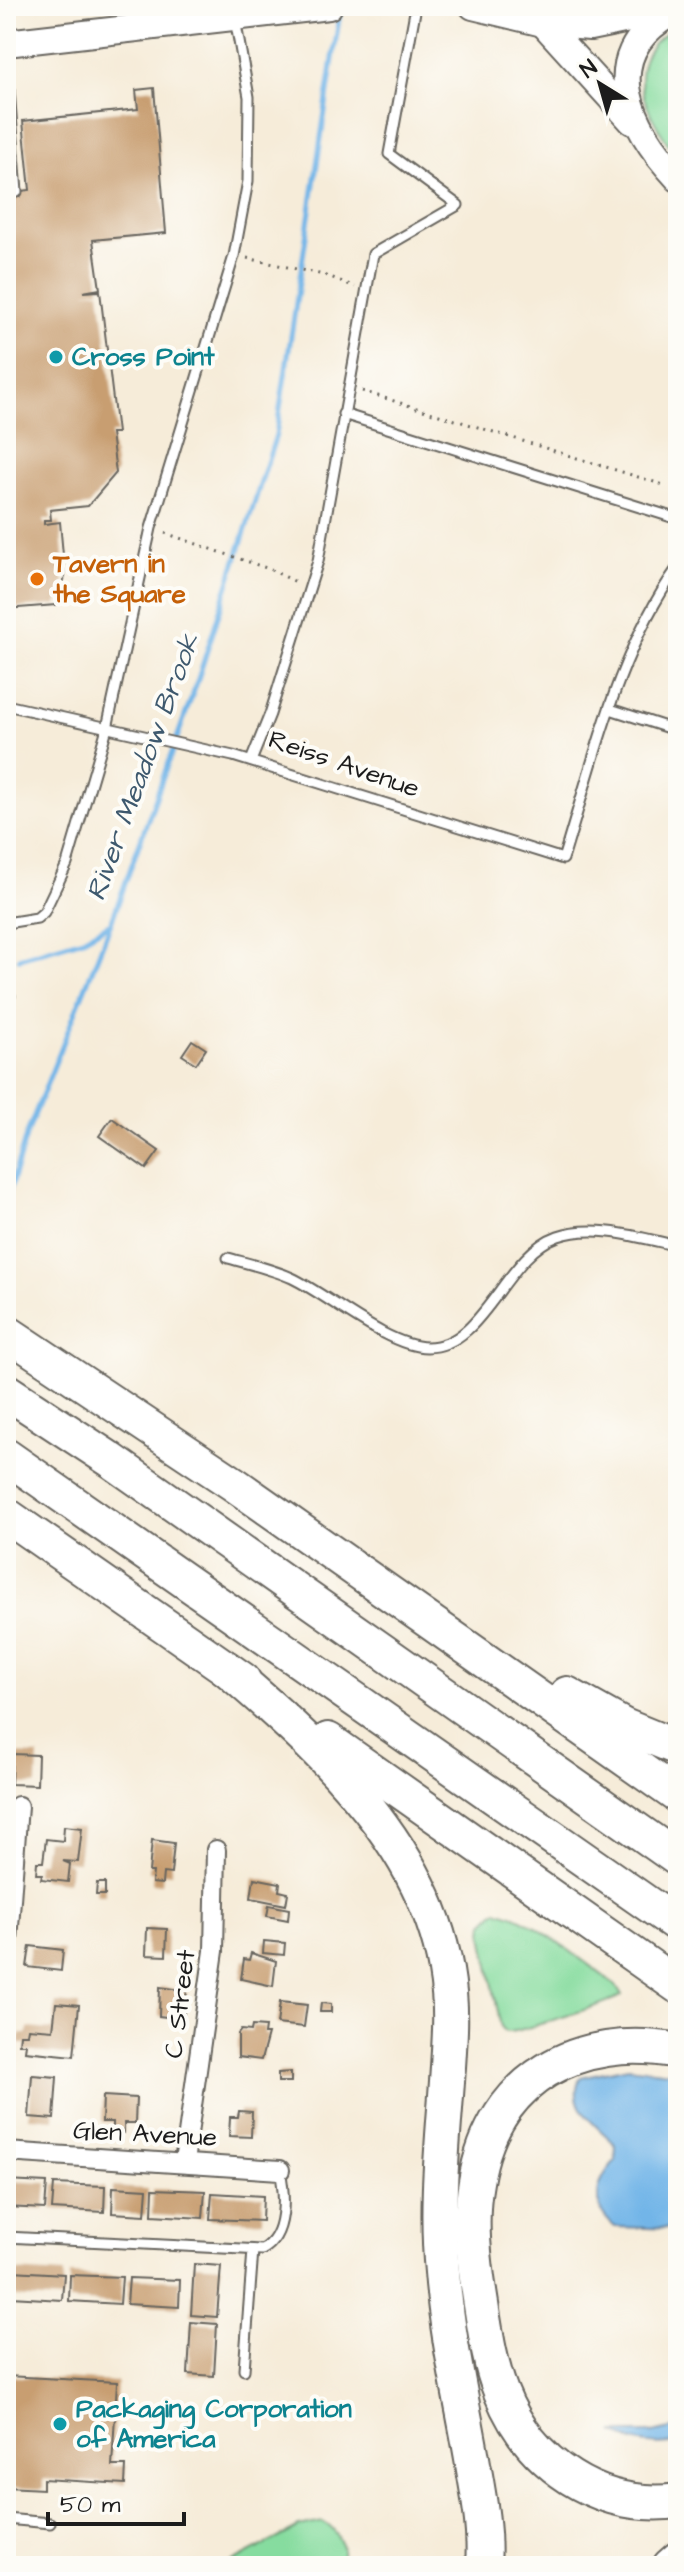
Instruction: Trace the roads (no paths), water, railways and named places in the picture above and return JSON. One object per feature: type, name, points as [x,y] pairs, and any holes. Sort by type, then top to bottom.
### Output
[{"type":"highway","points":[[6,1315],[98,1391]]},
{"type":"highway","points":[[6,1332],[98,1391],[678,1796]]},
{"type":"highway","points":[[6,1391],[124,1469],[678,1859]]},
{"type":"highway","points":[[6,1456],[678,1925]]},
{"type":"highway","points":[[6,1515],[678,1986]]},
{"type":"highway","points":[[367,1578],[624,1726],[678,1748]]},
{"type":"highway","points":[[226,1668],[318,1749],[366,1804],[412,1874],[439,1937],[448,1981],[450,2030],[438,2226],[447,2318],[482,2518],[483,2566]]},
{"type":"highway","points":[[678,2051],[631,2045],[610,2046],[571,2057],[538,2075],[512,2100],[493,2129],[478,2173],[473,2217],[477,2281],[488,2348],[500,2391],[516,2425],[540,2455],[582,2486],[635,2502],[678,2501]]},
{"type":"highway","points":[[670,2566],[678,2559]]},
{"type":"main road","points":[[6,43],[327,6]]},
{"type":"main road","points":[[486,7],[543,23],[610,25],[678,9]]},
{"type":"main road","points":[[638,128],[626,95],[632,59],[651,28],[678,9]]},
{"type":"main road","points":[[543,23],[638,128],[674,176]]},
{"type":"street","points":[[6,1967],[18,1806]]},
{"type":"street","name":"C Street","points":[[184,2162],[214,1951],[216,1850]]},
{"type":"street","name":"Glen Avenue","points":[[6,2152],[280,2170]]},
{"type":"lane","name":"Reiss Avenue","points":[[416,6],[389,154],[458,205],[373,254],[318,561],[270,714],[251,761],[563,859],[610,709],[646,615],[678,567]]},
{"type":"lane","points":[[6,923],[37,918],[50,904],[67,864],[107,728],[151,528],[234,256],[248,181],[249,97],[234,16]]},
{"type":"lane","points":[[6,51],[17,192]]},
{"type":"lane","points":[[343,414],[678,519]]},
{"type":"lane","points":[[6,705],[251,761]]},
{"type":"lane","points":[[610,709],[678,731]]},
{"type":"lane","points":[[6,978],[10,996],[6,1010]]},
{"type":"lane","points":[[228,1258],[292,1278],[394,1337],[426,1347],[444,1345],[468,1330],[521,1262],[558,1236],[578,1232],[609,1234],[678,1246]]},
{"type":"lane","points":[[6,2237],[253,2250],[268,2246],[281,2225],[280,2170]]},
{"type":"lane","points":[[244,2370],[253,2250]]},
{"type":"lane","points":[[6,2519],[50,2523]]},
{"type":"water","points":[[628,2067],[678,2073],[678,2229],[615,2227],[599,2203],[600,2186],[615,2161],[616,2145],[585,2115],[577,2097],[577,2088],[581,2077]]},
{"type":"water","points":[[678,2427],[678,2443],[669,2444],[645,2444],[614,2433],[653,2433]]},
{"type":"waterway","name":"River Meadow Brook","points":[[6,1202],[26,1136],[111,923],[196,685],[276,435],[341,6]]},
{"type":"waterway","points":[[19,958],[83,939],[111,923]]},
{"type":"place","name":"Cross Point","points":[[56,357]]},
{"type":"place","name":"Tavern in the Square","points":[[37,579]]},
{"type":"place","name":"Packaging Corporation of America","points":[[60,2424]]}]
